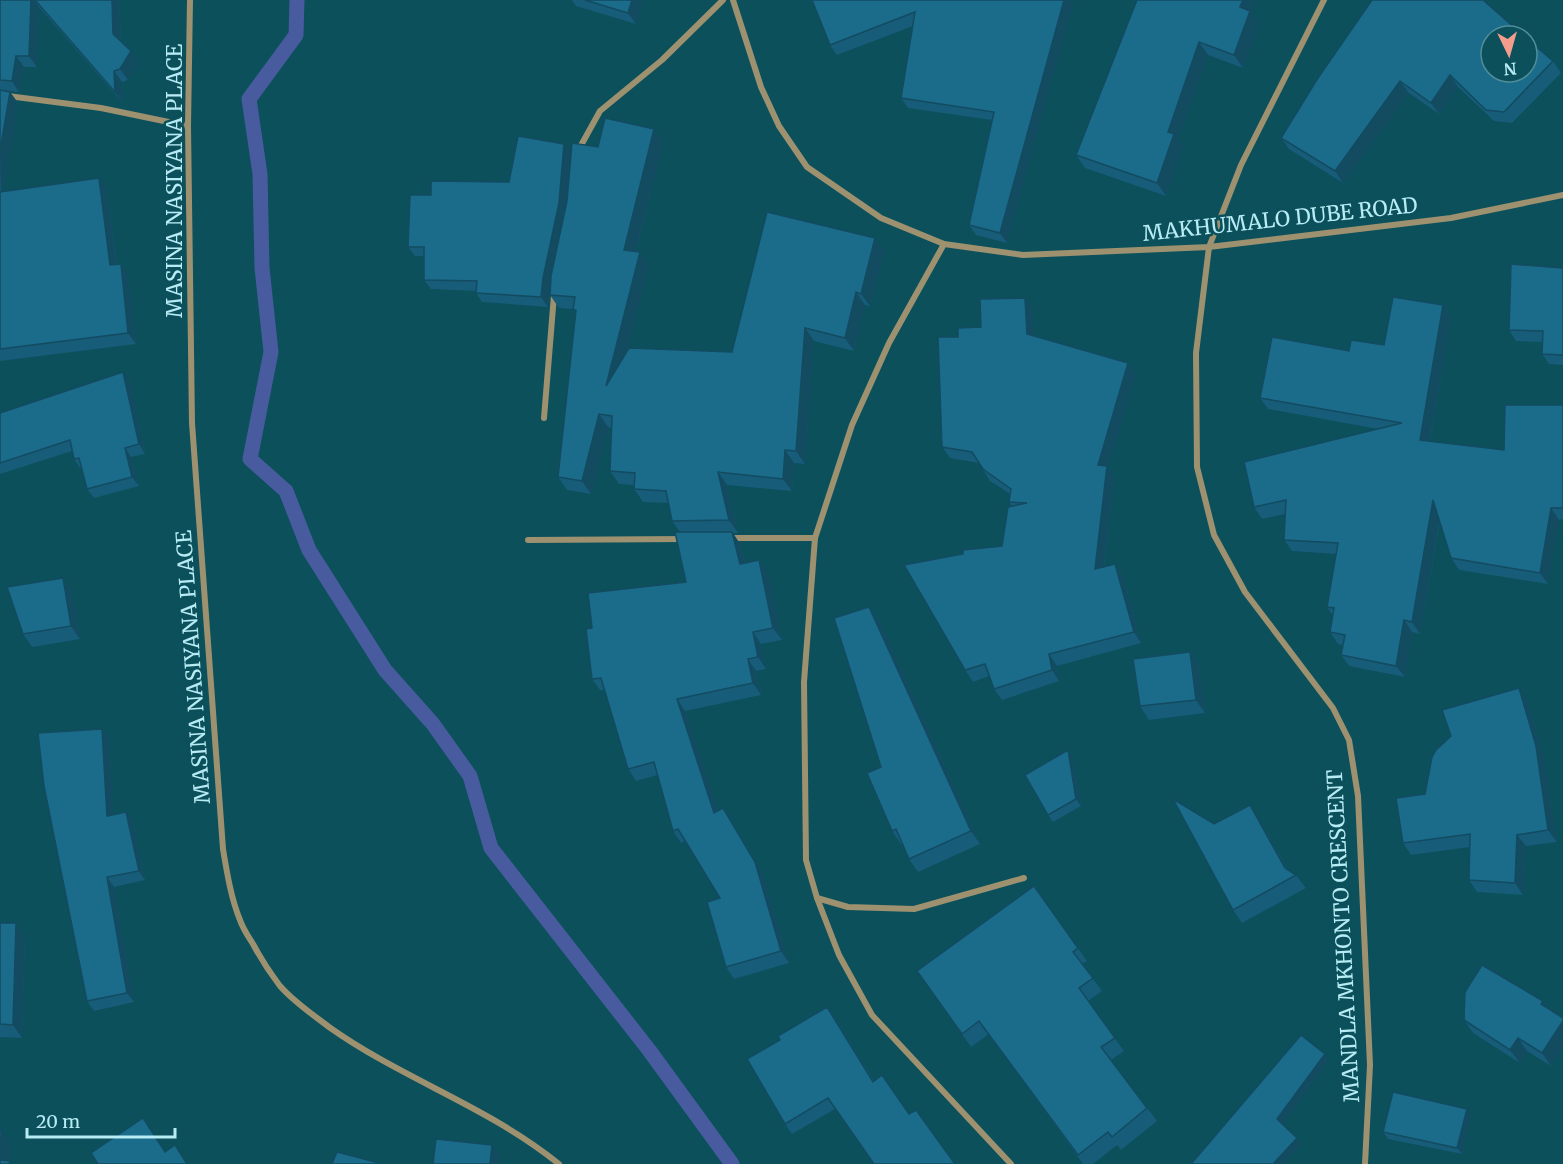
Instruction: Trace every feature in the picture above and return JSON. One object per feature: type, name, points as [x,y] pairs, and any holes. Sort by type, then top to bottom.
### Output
[{"type":"street","name":"MASINA NASIYANA PLACE","points":[[190,0],[188,126],[193,435],[224,849],[230,886],[240,922],[263,963],[282,988],[309,1012],[383,1062],[484,1113],[559,1164]]},
{"type":"street","points":[[576,154],[600,111],[662,60],[723,0]]},
{"type":"street","name":"MAKHUMALO DUBE ROAD","points":[[733,0],[761,87],[778,126],[807,167],[881,219],[944,244],[1023,255],[1209,247],[1451,218],[1563,195]]},
{"type":"street","name":"MANDLA MKHONTO CRESCENT","points":[[1324,0],[1240,165],[1209,247],[1196,353],[1197,467],[1214,535],[1245,592],[1333,708],[1349,740],[1358,796],[1370,1065],[1365,1164]]},
{"type":"street","points":[[0,95],[101,108],[188,126]]},
{"type":"street","points":[[944,244],[889,343],[852,425],[815,537],[804,682],[806,860],[817,898],[839,955],[872,1015],[1011,1164]]},
{"type":"street","points":[[544,418],[555,288]]},
{"type":"street","points":[[719,538],[815,537]]},
{"type":"street","points":[[528,540],[695,539]]},
{"type":"street","points":[[817,898],[848,907],[914,909],[1024,878]]},
{"type":"building","points":[[0,0],[31,0],[29,56],[16,56],[12,81],[0,80]]},
{"type":"building","points":[[35,0],[112,0],[113,34],[131,51],[120,69],[114,71],[115,92]]},
{"type":"building","points":[[585,0],[632,0],[628,13]]},
{"type":"building","points":[[812,0],[1064,0],[1000,233],[969,225],[994,112],[901,98],[915,12],[830,45]]},
{"type":"building","points":[[1137,0],[1243,0],[1240,7],[1250,11],[1234,55],[1199,42],[1168,132],[1174,134],[1157,183],[1076,155]]},
{"type":"building","points":[[1372,0],[1483,0],[1510,24],[1479,24],[1479,84],[1531,84],[1504,112],[1486,110],[1450,75],[1431,103],[1400,81],[1335,171],[1281,138],[1318,78]]},
{"type":"building","points":[[1539,49],[1553,61],[1539,76]]},
{"type":"building","points":[[0,90],[10,92],[0,151]]},
{"type":"building","points":[[605,118],[654,129],[624,250],[640,252],[606,386],[629,348],[732,352],[767,212],[875,238],[861,294],[856,292],[845,338],[805,328],[796,451],[785,450],[783,479],[718,472],[729,520],[672,521],[666,491],[634,489],[635,473],[610,471],[612,416],[599,414],[582,481],[558,477],[576,310],[573,310],[575,297],[550,295],[551,276],[567,201],[572,143],[598,147]]},
{"type":"building","points":[[518,136],[564,144],[559,203],[541,297],[476,293],[477,281],[424,280],[424,247],[408,247],[410,195],[431,195],[431,181],[509,182]]},
{"type":"building","points":[[99,178],[110,265],[121,264],[128,333],[0,349],[0,192]]},
{"type":"building","points":[[1511,264],[1563,268],[1563,355],[1542,354],[1543,331],[1509,330]]},
{"type":"building","points":[[1393,297],[1443,305],[1420,440],[1504,450],[1505,405],[1563,405],[1563,508],[1551,508],[1540,573],[1451,558],[1433,500],[1412,622],[1404,620],[1396,666],[1341,655],[1345,635],[1330,632],[1334,608],[1327,607],[1338,543],[1284,540],[1286,500],[1254,507],[1244,462],[1402,423],[1260,398],[1272,337],[1349,351],[1351,340],[1384,345]]},
{"type":"building","points":[[1025,298],[1027,334],[1128,363],[1098,465],[1107,466],[1095,569],[1115,564],[1134,632],[1049,654],[1052,670],[994,689],[985,664],[965,670],[904,565],[963,554],[963,550],[1002,546],[1008,507],[1027,503],[1009,502],[1011,489],[983,469],[972,452],[942,447],[938,337],[958,337],[958,328],[981,327],[980,299]]},
{"type":"building","points":[[123,372],[139,444],[125,448],[132,477],[87,489],[79,458],[74,459],[70,440],[0,463],[0,413]]},
{"type":"building","points":[[675,532],[732,532],[740,564],[759,560],[773,628],[753,632],[758,657],[748,659],[753,683],[677,699],[714,813],[723,808],[755,862],[781,951],[726,967],[707,902],[720,898],[678,829],[673,831],[654,762],[628,769],[601,678],[592,679],[586,629],[592,628],[588,593],[686,582]]},
{"type":"building","points":[[63,578],[71,626],[23,634],[7,587]]},
{"type":"building","points":[[869,607],[971,831],[909,859],[896,829],[892,831],[867,773],[881,767],[834,618]]},
{"type":"building","points":[[1190,652],[1196,700],[1140,706],[1133,659]]},
{"type":"building","points":[[1519,688],[1536,746],[1548,830],[1517,835],[1515,883],[1469,880],[1470,834],[1403,843],[1396,798],[1425,794],[1432,757],[1451,736],[1442,710]]},
{"type":"building","points":[[102,729],[107,816],[126,812],[139,871],[107,877],[127,993],[87,1001],[44,786],[38,733]]},
{"type":"building","points":[[1068,750],[1076,799],[1048,815],[1025,775]]},
{"type":"building","points":[[1173,799],[1214,824],[1250,805],[1285,868],[1296,875],[1233,910]]},
{"type":"building","points":[[1034,886],[1078,948],[1073,952],[1093,978],[1079,988],[1115,1038],[1101,1047],[1147,1108],[1112,1137],[1108,1132],[1078,1155],[979,1021],[962,1034],[917,971]]},
{"type":"building","points":[[0,923],[16,923],[13,1025],[0,1024]]},
{"type":"building","points":[[1482,965],[1543,1001],[1541,1004],[1563,1018],[1542,1053],[1518,1038],[1510,1050],[1464,1020],[1465,992]]},
{"type":"building","points":[[827,1007],[873,1082],[882,1075],[909,1114],[916,1110],[955,1164],[874,1164],[828,1098],[785,1124],[747,1059],[780,1040],[778,1036]]},
{"type":"building","points":[[1301,1035],[1325,1054],[1277,1119],[1297,1138],[1273,1164],[1191,1164]]},
{"type":"building","points":[[1393,1092],[1467,1109],[1457,1148],[1383,1132]]},
{"type":"building","points":[[143,1118],[165,1152],[175,1145],[187,1164],[98,1164],[91,1153]]},
{"type":"building","points":[[0,1131],[2,1131],[0,1154]]},
{"type":"building","points":[[436,1139],[492,1145],[490,1164],[433,1164]]},
{"type":"building","points":[[337,1152],[383,1164],[332,1164]]},
{"type":"building","points":[[0,1160],[10,1161],[9,1164],[0,1164]]},
{"type":"waterway","points":[[297,0],[296,35],[249,99],[260,174],[262,268],[271,352],[250,459],[286,491],[309,550],[385,670],[433,724],[470,776],[491,848],[649,1050],[732,1164]]}]
